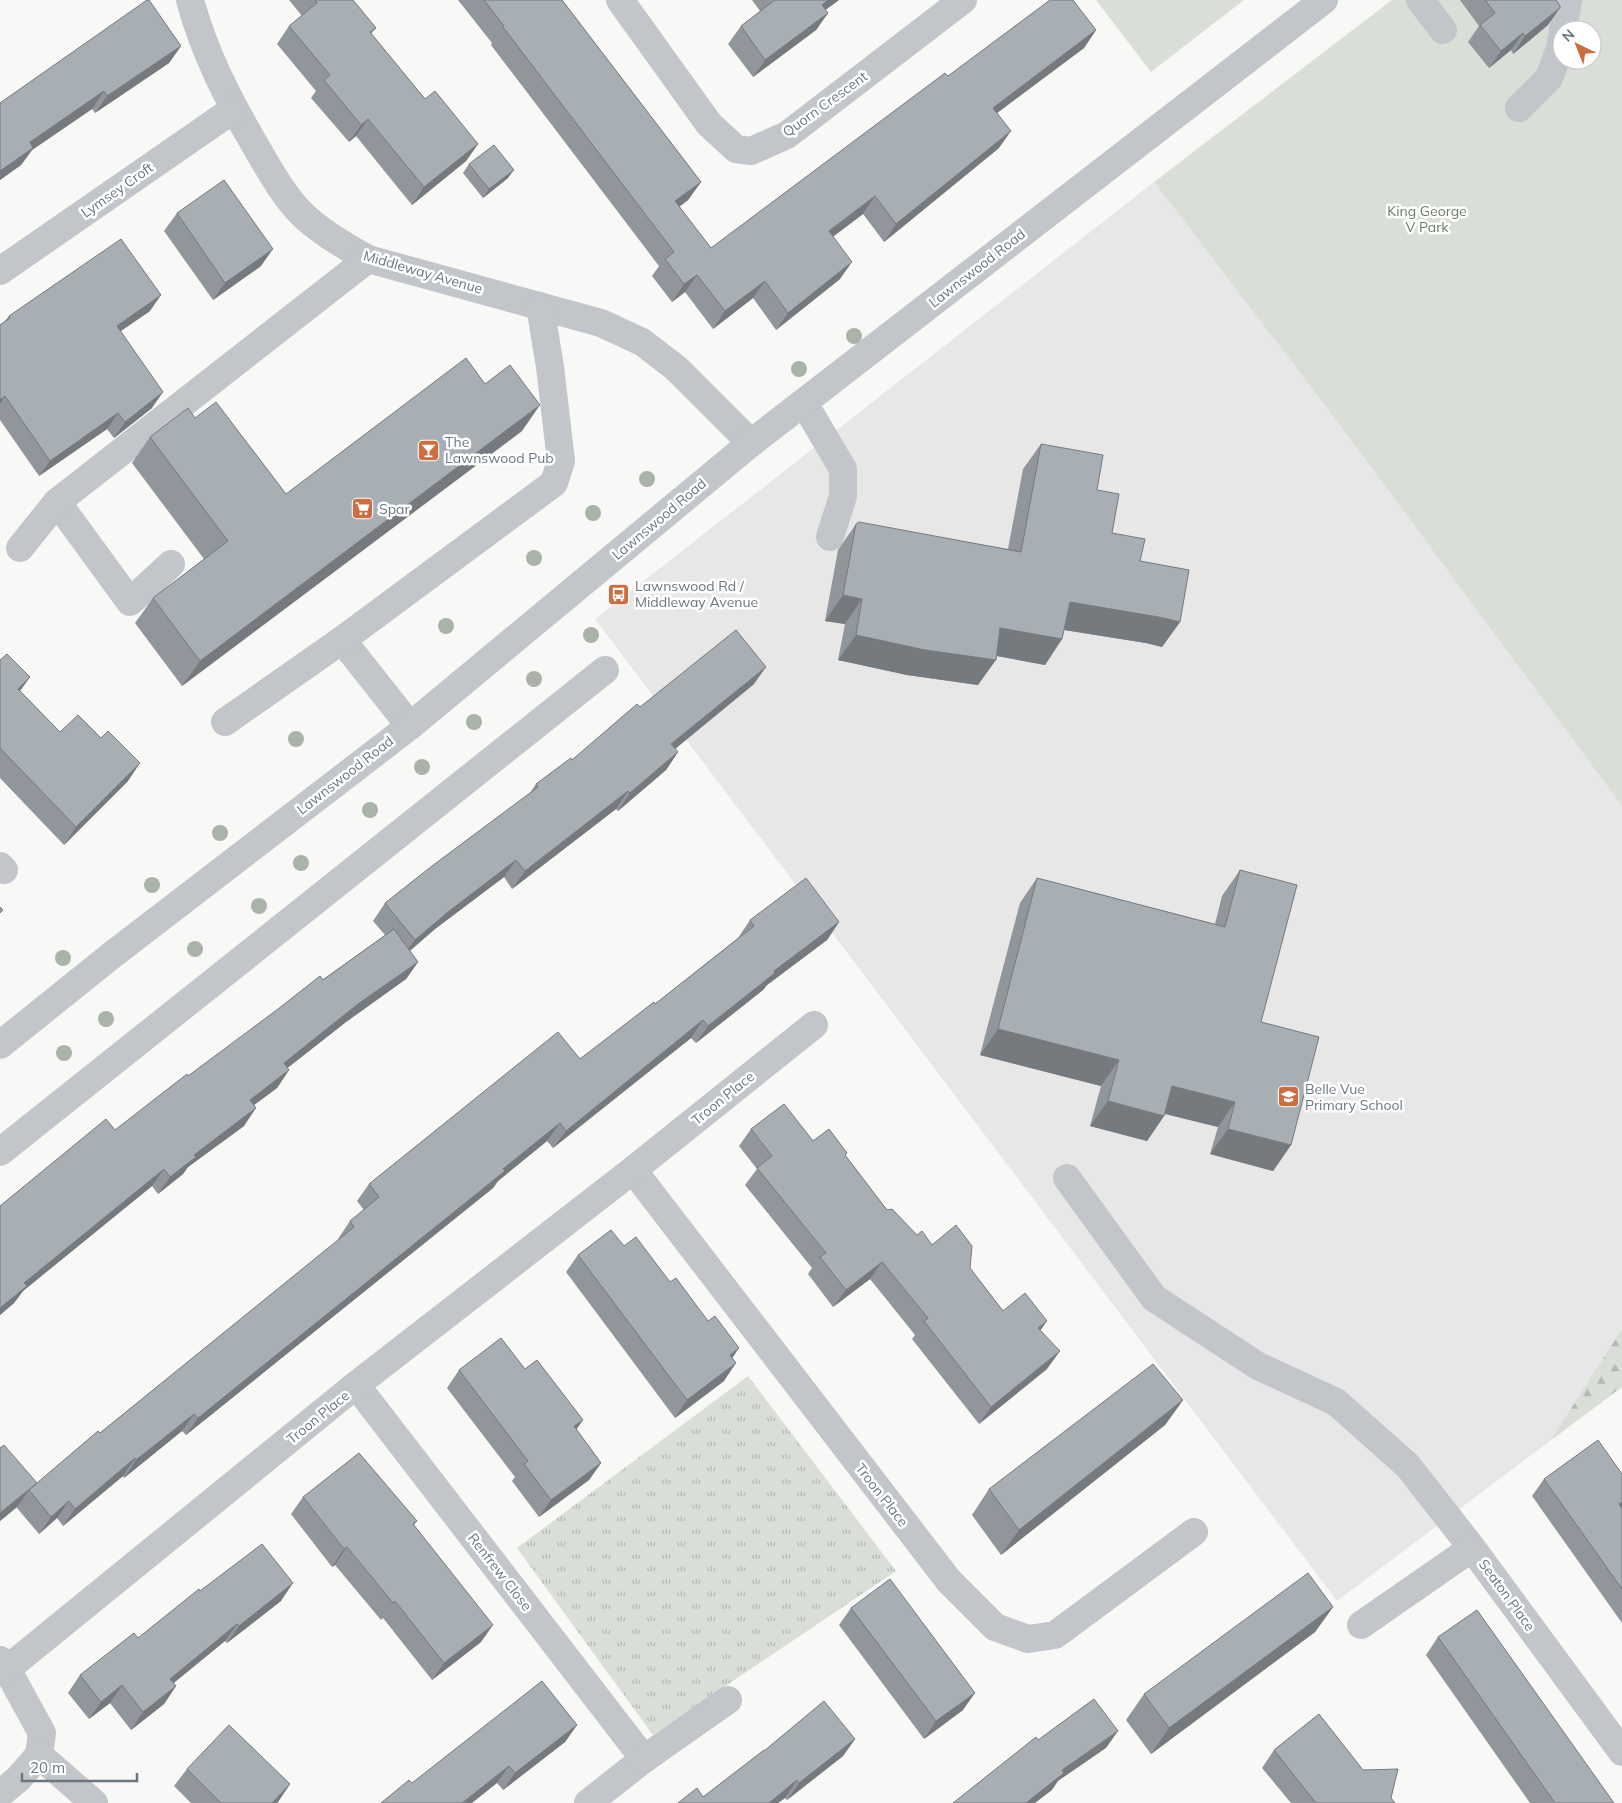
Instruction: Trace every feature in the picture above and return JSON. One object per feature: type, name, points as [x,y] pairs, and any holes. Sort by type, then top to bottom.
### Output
[{"type":"street","name":"Middleway Avenue","points":[[190,0],[205,48],[234,110],[274,180],[302,214],[344,246],[368,259],[601,323],[642,342],[676,368],[751,443]]},
{"type":"street","name":"Quorn Crescent","points":[[620,0],[709,124],[736,149],[751,151],[787,135],[963,0]]},
{"type":"street","name":"Lawnswood Road","points":[[0,1045],[112,954],[410,726],[751,443],[1324,0]]},
{"type":"street","points":[[1420,0],[1443,30]]},
{"type":"street","points":[[1565,20],[1568,0]]},
{"type":"street","points":[[1519,108],[1549,78],[1552,70]]},
{"type":"street","name":"Lymsey Croft","points":[[0,271],[234,110]]},
{"type":"street","points":[[20,548],[57,502],[368,259]]},
{"type":"street","points":[[225,722],[342,640],[554,483],[561,461],[550,367],[540,306]]},
{"type":"street","points":[[804,403],[843,469],[843,496],[830,537]]},
{"type":"street","points":[[57,502],[130,602],[171,564]]},
{"type":"street","points":[[342,640],[410,726]]},
{"type":"street","points":[[0,1152],[605,670]]},
{"type":"street","name":"Troon Place","points":[[39,1755],[42,1732],[4,1665],[356,1385],[633,1170],[814,1025]]},
{"type":"street","name":"Troon Place","points":[[633,1170],[949,1581],[994,1627],[1028,1639],[1055,1635],[1194,1532]]},
{"type":"street","points":[[1067,1178],[1154,1298],[1258,1366],[1336,1402],[1408,1466],[1472,1548]]},
{"type":"street","name":"Renfrew Close","points":[[356,1385],[644,1759]]},
{"type":"street","name":"Seaton Place","points":[[1361,1625],[1472,1548],[1622,1752]]},
{"type":"street","points":[[588,1803],[644,1759],[728,1700]]},
{"type":"street","points":[[0,1794],[18,1779],[39,1755],[94,1803]]},
{"type":"shaded area","name":"Belle Vue Primary School","points":[[1154,182],[1336,420],[1622,806],[1622,1387],[1337,1601],[595,619]]},
{"type":"green space","points":[[1096,0],[1244,0],[1151,72]]},
{"type":"green space","name":"King George V Park","points":[[1392,0],[1622,0],[1622,806],[1336,420],[1154,182]]},
{"type":"green space","points":[[1622,1329],[1622,1387],[1551,1440]]},
{"type":"green space","points":[[748,1376],[896,1571],[653,1735],[517,1548]]},
{"type":"building","points":[[149,0],[181,46],[107,96],[104,91],[30,142],[33,148],[0,171],[0,103]]},
{"type":"building","points":[[315,0],[353,0],[376,28],[370,32],[425,99],[435,91],[478,144],[424,187],[368,119],[361,125],[324,80],[330,75],[289,26],[317,3]]},
{"type":"building","points":[[484,0],[562,0],[701,182],[675,201],[711,248],[945,73],[948,76],[1050,0],[1073,0],[1096,30],[993,108],[1011,131],[896,224],[875,196],[829,231],[852,262],[788,313],[765,281],[725,311],[697,275],[684,284],[665,259],[674,252]]},
{"type":"building","points":[[775,0],[828,0],[822,5],[828,13],[765,60],[741,26]]},
{"type":"building","points":[[1485,0],[1556,0],[1560,8],[1525,36],[1523,33],[1501,51],[1480,25],[1495,13]]},
{"type":"building","points":[[494,145],[514,170],[489,189],[469,164]]},
{"type":"building","points":[[224,180],[273,249],[225,283],[177,213]]},
{"type":"building","points":[[121,239],[161,295],[117,326],[163,392],[125,422],[118,413],[50,461],[5,396],[0,400],[0,325],[10,318],[9,316]]},
{"type":"building","points":[[466,358],[485,384],[510,365],[540,405],[200,661],[153,598],[228,541],[150,437],[188,408],[195,418],[216,402],[286,494]]},
{"type":"building","points":[[1041,444],[1103,455],[1097,490],[1119,494],[1112,533],[1145,539],[1140,561],[1189,570],[1180,622],[1070,602],[1062,639],[1000,628],[996,660],[925,650],[856,635],[862,599],[843,595],[856,524],[859,522],[1021,552]]},
{"type":"building","points":[[736,630],[766,667],[671,744],[678,752],[630,793],[628,791],[525,871],[516,860],[415,940],[385,903],[538,787],[536,784],[571,758],[572,760],[637,704],[640,707]]},
{"type":"building","points":[[7,654],[30,677],[18,689],[60,732],[78,715],[101,738],[108,731],[140,763],[76,827],[0,748],[0,660]]},
{"type":"building","points":[[1240,870],[1297,885],[1261,1022],[1319,1037],[1291,1145],[1228,1129],[1235,1102],[1172,1086],[1164,1116],[1108,1101],[1119,1060],[998,1029],[1037,878],[1225,927]]},
{"type":"building","points":[[806,878],[839,922],[774,971],[775,973],[708,1026],[703,1020],[566,1131],[560,1123],[503,1169],[505,1171],[198,1418],[194,1414],[136,1460],[135,1458],[75,1509],[69,1501],[51,1517],[29,1490],[98,1431],[100,1433],[354,1227],[350,1221],[379,1197],[369,1184],[558,1032],[580,1059],[654,1002],[655,1004],[754,926],[750,920]]},
{"type":"building","points":[[394,929],[418,962],[358,1004],[284,1063],[289,1070],[250,1100],[256,1108],[194,1155],[196,1157],[170,1177],[164,1169],[24,1283],[27,1286],[0,1308],[0,1206],[106,1119],[115,1130],[187,1074],[188,1076],[320,976],[323,980]]},
{"type":"building","points":[[784,1104],[813,1141],[829,1129],[847,1153],[845,1155],[887,1210],[892,1209],[917,1235],[922,1231],[932,1245],[956,1225],[972,1246],[970,1268],[1003,1311],[1025,1293],[1047,1321],[1038,1328],[1060,1351],[991,1407],[924,1321],[928,1318],[882,1262],[846,1290],[820,1257],[826,1253],[757,1168],[772,1156],[751,1129]]},
{"type":"building","points":[[611,1230],[624,1246],[636,1237],[670,1282],[676,1278],[708,1321],[715,1316],[739,1348],[730,1355],[736,1363],[687,1400],[578,1255]]},
{"type":"building","points":[[501,1338],[525,1369],[537,1360],[583,1420],[574,1426],[601,1463],[551,1500],[524,1464],[528,1461],[459,1370]]},
{"type":"building","points":[[1153,1364],[1183,1400],[1019,1530],[989,1489]]},
{"type":"building","points":[[1598,1440],[1622,1474],[1622,1502],[1619,1504],[1622,1509],[1622,1589],[1544,1479]]},
{"type":"building","points":[[4,1445],[37,1483],[0,1513],[0,1448]]},
{"type":"building","points":[[359,1453],[417,1521],[413,1524],[493,1625],[444,1663],[395,1601],[393,1603],[347,1547],[344,1549],[303,1497]]},
{"type":"building","points":[[262,1544],[293,1583],[239,1626],[237,1624],[170,1679],[176,1686],[143,1712],[122,1685],[101,1702],[80,1675],[134,1633],[138,1638],[199,1589],[200,1591]]},
{"type":"building","points":[[1308,1573],[1333,1607],[1169,1728],[1144,1694]]},
{"type":"building","points":[[890,1579],[975,1693],[936,1721],[851,1608]]},
{"type":"building","points":[[1477,1610],[1614,1803],[1555,1803],[1438,1637]]},
{"type":"building","points":[[542,1681],[577,1725],[515,1773],[509,1766],[462,1803],[381,1803],[409,1780],[412,1783]]},
{"type":"building","points":[[1094,1699],[1118,1731],[1062,1770],[1064,1773],[1026,1803],[953,1803],[1036,1737],[1038,1740]]},
{"type":"building","points":[[824,1701],[855,1739],[799,1783],[797,1780],[769,1803],[678,1803],[697,1788],[703,1797],[764,1751]]},
{"type":"building","points":[[1319,1714],[1363,1770],[1398,1769],[1391,1798],[1395,1803],[1316,1803],[1274,1750]]},
{"type":"building","points":[[229,1725],[290,1784],[272,1803],[221,1803],[187,1769]]},
{"type":"place","name":"The Lawnswood Pub","points":[[429,450]]},
{"type":"place","name":"Spar","points":[[363,509]]},
{"type":"place","name":"Lawnswood Rd / Middleway Avenue","points":[[619,594]]},
{"type":"place","name":"Belle Vue Primary School","points":[[1289,1097]]}]
